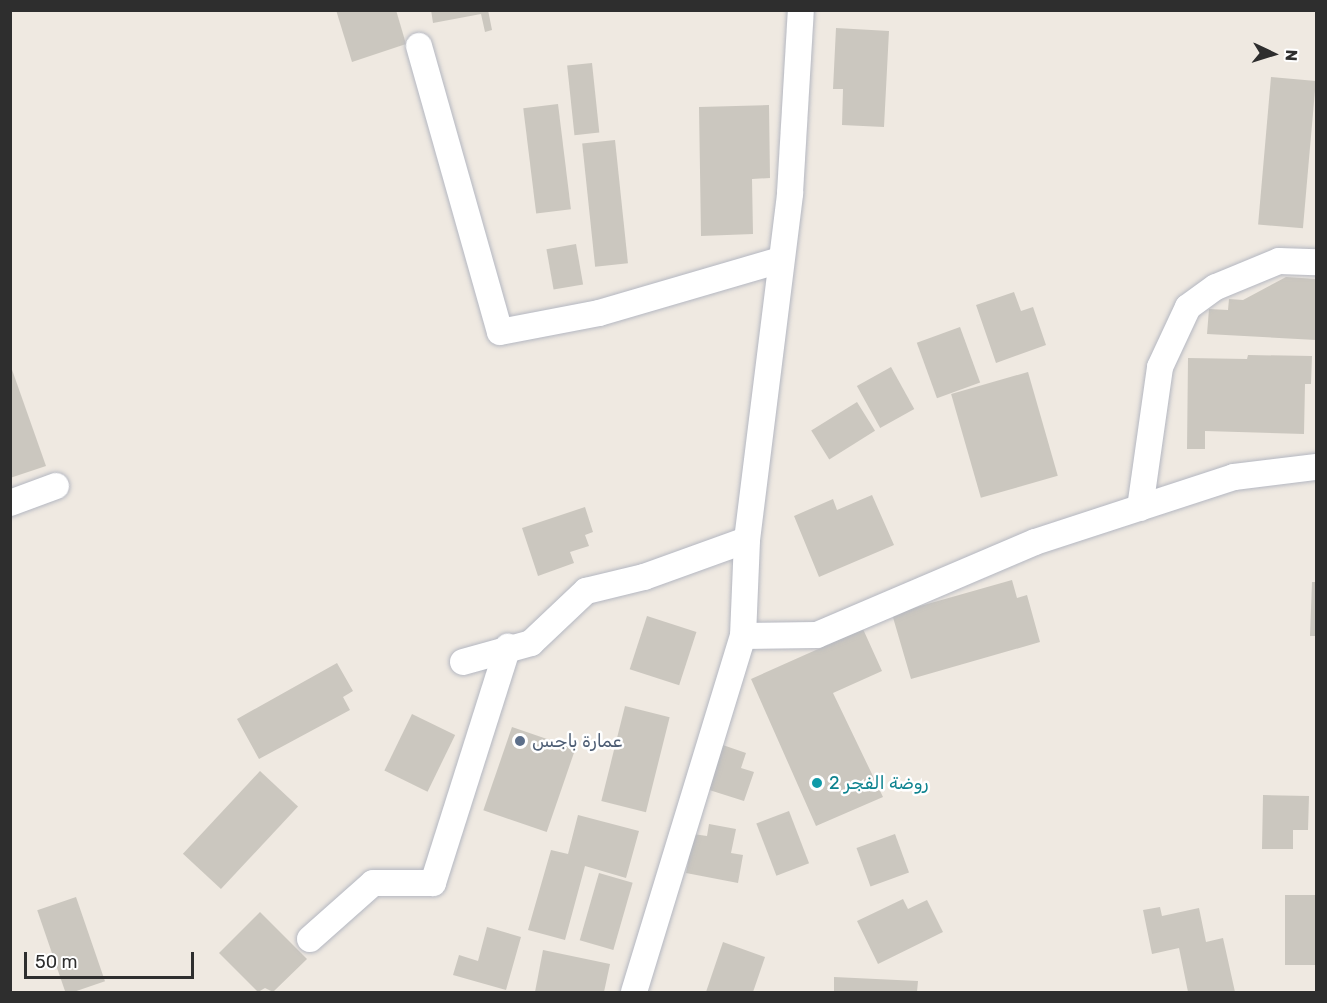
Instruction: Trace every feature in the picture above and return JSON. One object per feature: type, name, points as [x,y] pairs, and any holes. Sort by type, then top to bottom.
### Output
[{"type":"street","points":[[634,993],[743,636],[747,540],[790,193],[801,10]]},
{"type":"street","points":[[419,46],[500,332],[599,312],[780,260]]},
{"type":"street","points":[[1140,508],[1160,367],[1188,307],[1216,287],[1279,261],[1317,262]]},
{"type":"street","points":[[743,636],[817,635],[1035,542],[1234,477],[1317,467]]},
{"type":"street","points":[[10,503],[56,486]]},
{"type":"street","points":[[463,662],[508,647],[531,643],[586,591],[644,577],[747,540]]},
{"type":"street","points":[[310,939],[374,883],[434,883],[508,647]]},
{"type":"building","points":[[336,10],[396,10],[406,44],[352,62]]},
{"type":"building","points":[[431,10],[488,10],[492,30],[485,32],[481,14],[433,23]]},
{"type":"building","points":[[836,28],[889,31],[884,127],[842,125],[843,89],[833,89]]},
{"type":"building","points":[[592,63],[599,133],[574,135],[567,66]]},
{"type":"building","points":[[1271,77],[1316,81],[1303,228],[1258,224]]},
{"type":"building","points":[[558,104],[571,209],[536,213],[523,108]]},
{"type":"building","points":[[769,105],[770,178],[752,179],[753,234],[701,236],[699,107]]},
{"type":"building","points":[[615,140],[628,263],[595,267],[582,143]]},
{"type":"building","points":[[576,244],[583,284],[554,290],[546,249]]},
{"type":"building","points":[[1286,277],[1316,279],[1316,340],[1207,334],[1209,309],[1228,310],[1229,299],[1243,300]]},
{"type":"building","points":[[1014,292],[1021,311],[1033,307],[1046,345],[996,363],[976,305]]},
{"type":"building","points":[[960,327],[980,382],[937,398],[917,343]]},
{"type":"building","points":[[1248,355],[1312,356],[1311,384],[1305,384],[1304,434],[1205,431],[1205,449],[1187,449],[1188,358],[1247,359]]},
{"type":"building","points":[[10,364],[46,466],[10,478]]},
{"type":"building","points":[[891,367],[914,409],[880,428],[857,386]]},
{"type":"building","points":[[1028,372],[1058,476],[981,498],[951,394]]},
{"type":"building","points":[[857,402],[875,431],[829,459],[811,431]]},
{"type":"building","points":[[872,495],[894,545],[819,577],[794,516],[833,499],[837,510]]},
{"type":"building","points":[[585,507],[593,532],[585,535],[589,546],[570,552],[574,563],[538,576],[522,528]]},
{"type":"building","points":[[1012,580],[1017,598],[1027,595],[1040,642],[911,679],[892,614]]},
{"type":"building","points":[[1312,582],[1316,582],[1316,636],[1310,636]]},
{"type":"building","points":[[647,616],[696,632],[679,685],[630,669]]},
{"type":"building","points":[[863,629],[882,671],[833,693],[883,797],[816,826],[751,679]]},
{"type":"building","points":[[337,663],[353,691],[343,697],[350,710],[259,759],[237,719]]},
{"type":"building","points":[[625,706],[670,717],[646,812],[601,801]]},
{"type":"building","points":[[412,714],[455,735],[428,792],[384,771]]},
{"type":"building","points":[[512,727],[575,749],[547,832],[483,810]]},
{"type":"building","points":[[717,743],[746,753],[741,768],[754,772],[744,801],[703,788]]},
{"type":"building","points":[[260,771],[298,806],[221,889],[183,854]]},
{"type":"building","points":[[1263,795],[1309,796],[1308,830],[1293,830],[1293,849],[1262,849]]},
{"type":"building","points":[[789,811],[809,863],[776,876],[756,824]]},
{"type":"building","points":[[578,815],[639,831],[626,878],[585,866],[565,940],[528,930],[551,850],[568,854]]},
{"type":"building","points":[[709,824],[736,829],[731,853],[743,855],[738,883],[686,873],[693,834],[707,836]]},
{"type":"building","points":[[895,834],[909,873],[870,887],[856,848]]},
{"type":"building","points":[[599,873],[633,883],[613,950],[580,940]]},
{"type":"building","points":[[1285,895],[1316,895],[1316,965],[1285,965]]},
{"type":"building","points":[[76,897],[105,981],[73,992],[65,992],[37,910]]},
{"type":"building","points":[[903,899],[908,909],[927,900],[943,932],[878,964],[857,921]]},
{"type":"building","points":[[1160,907],[1162,916],[1199,908],[1206,942],[1223,938],[1235,992],[1188,992],[1179,948],[1152,954],[1143,910]]},
{"type":"building","points":[[260,912],[307,959],[273,992],[265,988],[258,992],[219,953]]},
{"type":"building","points":[[487,927],[521,937],[506,990],[453,975],[459,955],[478,961]]},
{"type":"building","points":[[723,942],[765,957],[753,992],[706,992]]},
{"type":"building","points":[[543,950],[610,964],[604,992],[535,992]]},
{"type":"building","points":[[834,977],[918,981],[917,992],[834,992]]},
{"type":"place","name":"عمارة باجس","points":[[520,741]]},
{"type":"place","name":"روضة الفجر 2","points":[[817,783]]}]
